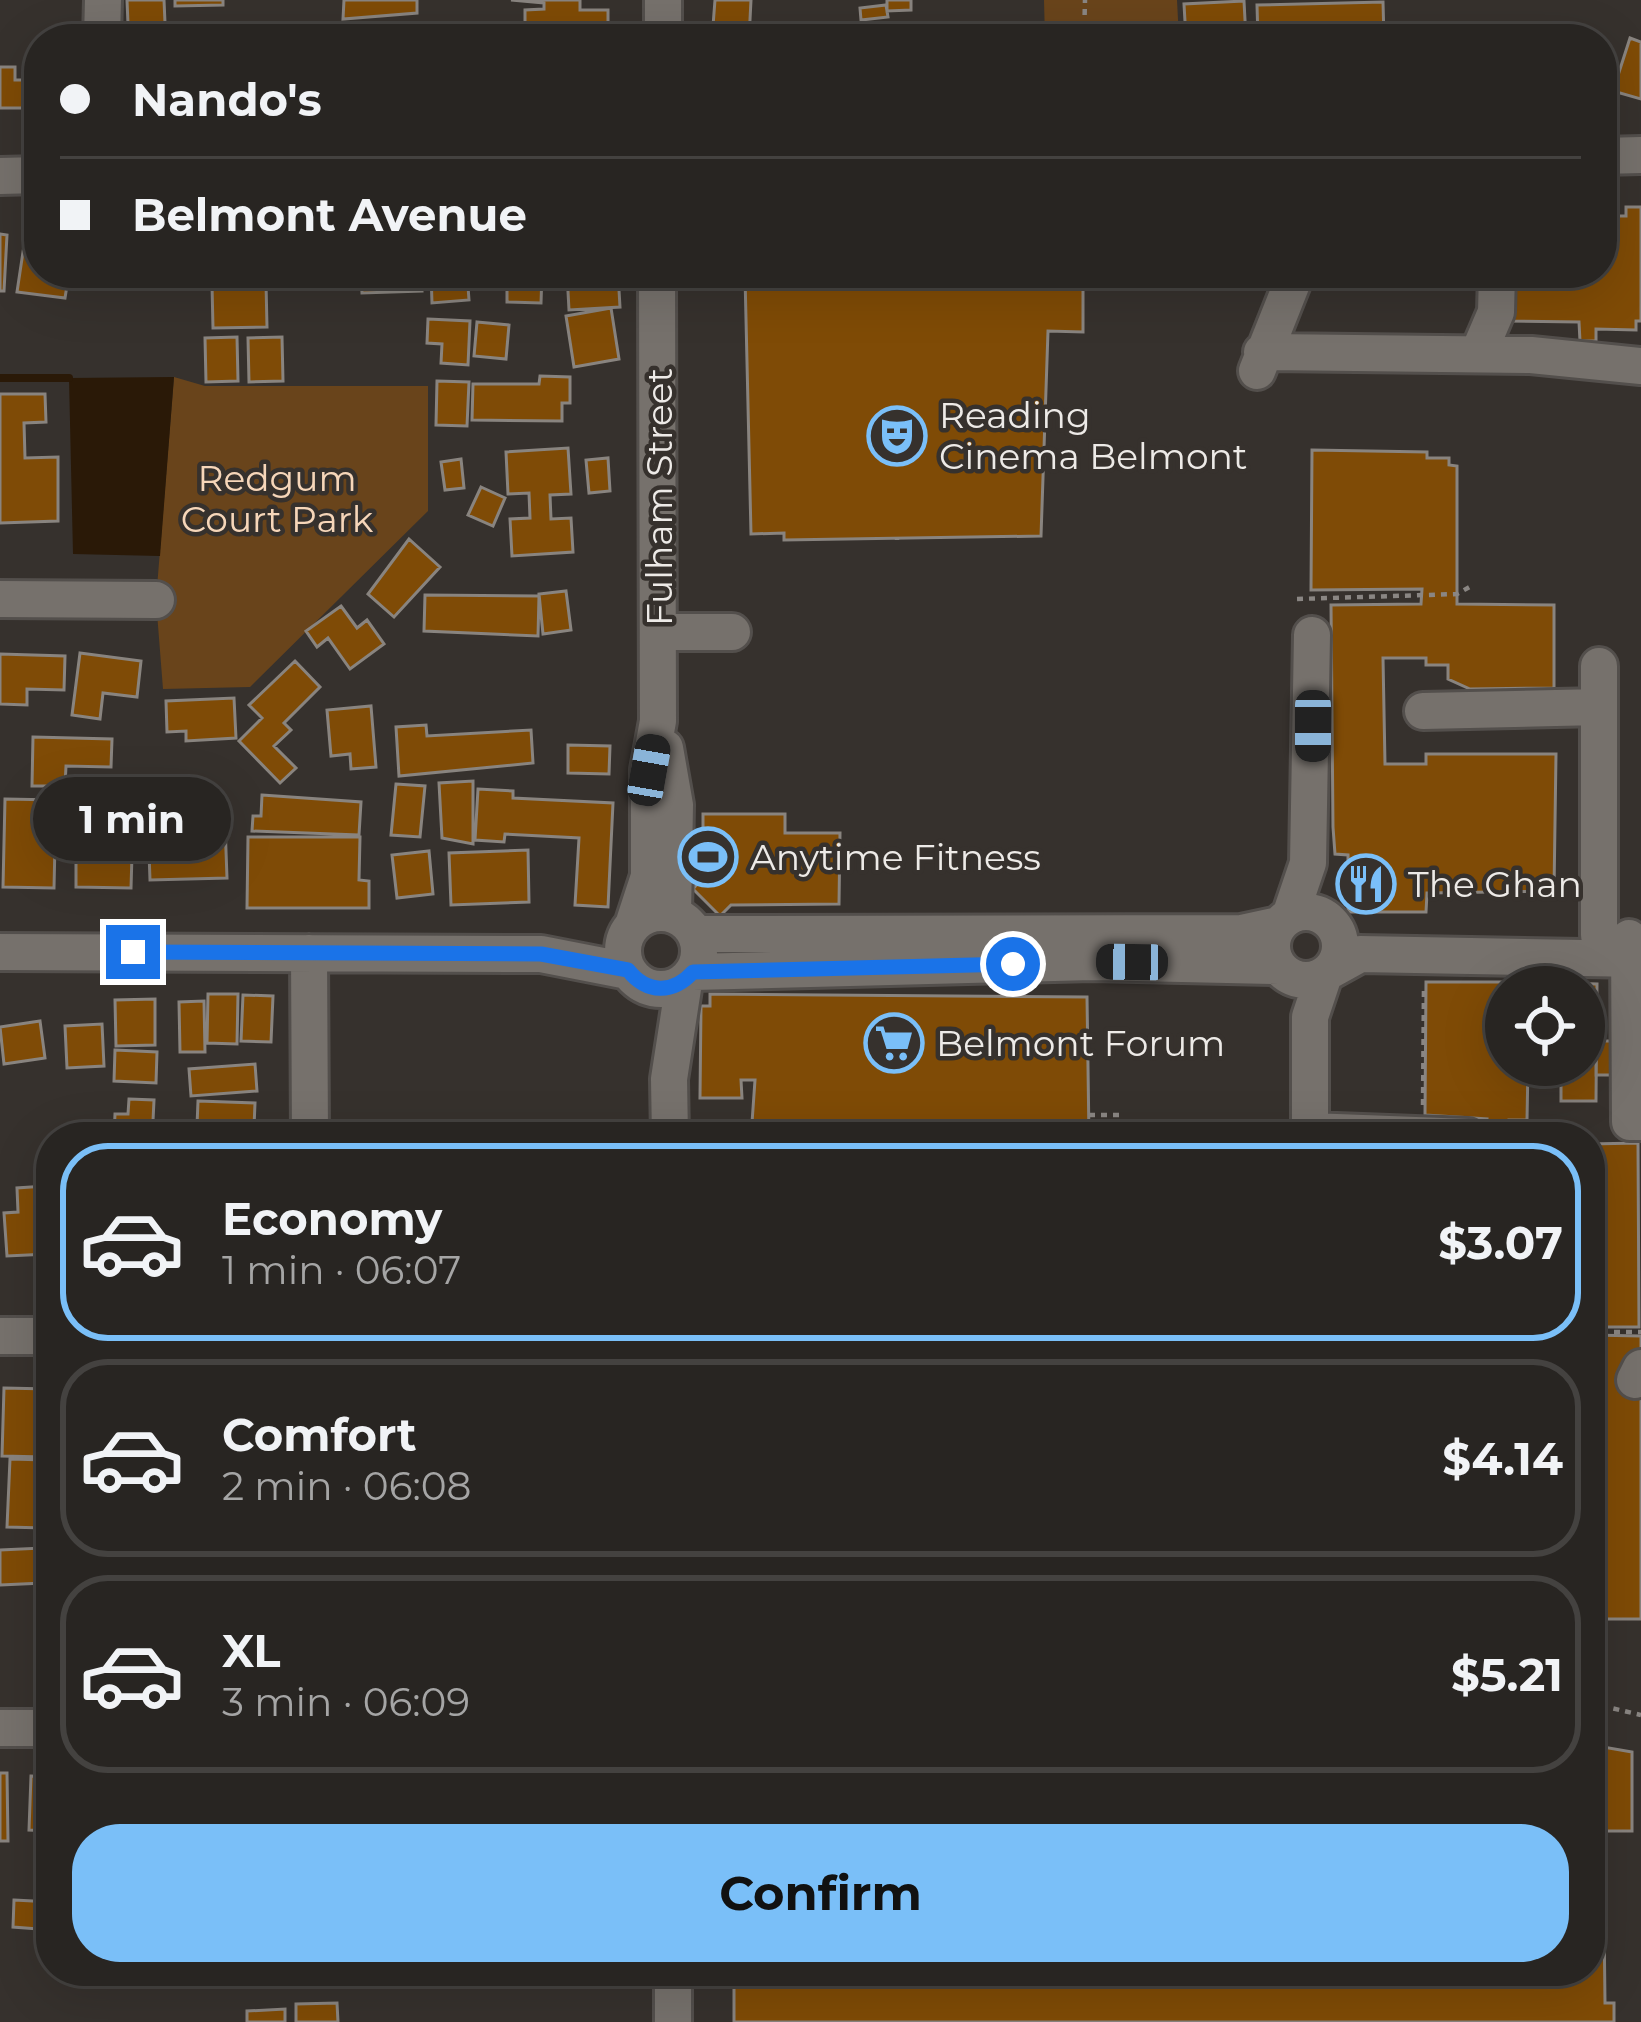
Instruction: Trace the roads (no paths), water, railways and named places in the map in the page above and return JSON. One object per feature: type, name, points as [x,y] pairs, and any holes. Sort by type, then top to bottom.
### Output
[{"type":"street","name":"Fulham Street","points":[[631,928],[649,876],[649,770],[658,722],[657,288]]},
{"type":"street","points":[[1290,288],[1259,363],[1478,354],[1641,365]]},
{"type":"street","points":[[1478,354],[1496,312],[1497,288]]},
{"type":"street","points":[[0,599],[156,600]]},
{"type":"street","points":[[660,632],[732,632]]},
{"type":"street","points":[[1305,972],[1338,958],[1308,922],[1312,635]]},
{"type":"street","points":[[1599,666],[1598,707],[1635,1015],[1630,1122],[1641,1122]]},
{"type":"street","points":[[1424,712],[1598,707]]},
{"type":"street","name":"Fulham Street","points":[[658,722],[676,805],[684,924]]},
{"type":"street","points":[[541,954],[631,928],[652,914],[684,924],[1220,933],[1308,922],[1354,935],[1628,944]]},
{"type":"street","points":[[1308,922],[1272,945],[1305,972],[1310,1122]]},
{"type":"street","points":[[670,1122],[669,1078],[688,977],[698,960],[684,924]]},
{"type":"street","points":[[631,928],[623,950],[669,1078]]},
{"type":"street","points":[[0,952],[541,954],[633,976],[660,989],[688,977],[1092,962],[1305,972],[1360,954],[1628,944]]},
{"type":"street","points":[[309,953],[310,1122]]},
{"type":"street","points":[[0,1336],[36,1336]]},
{"type":"street","points":[[0,1728],[36,1728]]},
{"type":"street","points":[[673,1986],[673,2022]]},
{"type":"waterway","points":[[0,378],[69,378]]},
{"type":"place","name":"Reading Cinema Belmont","points":[[897,436]]},
{"type":"place","name":"Anytime Fitness","points":[[708,857]]},
{"type":"place","name":"The Ghan","points":[[1366,884]]},
{"type":"place","name":"Belmont Forum","points":[[894,1043]]},
{"type":"park label","name":"Redgum Court Park","points":[[277,498]]}]
